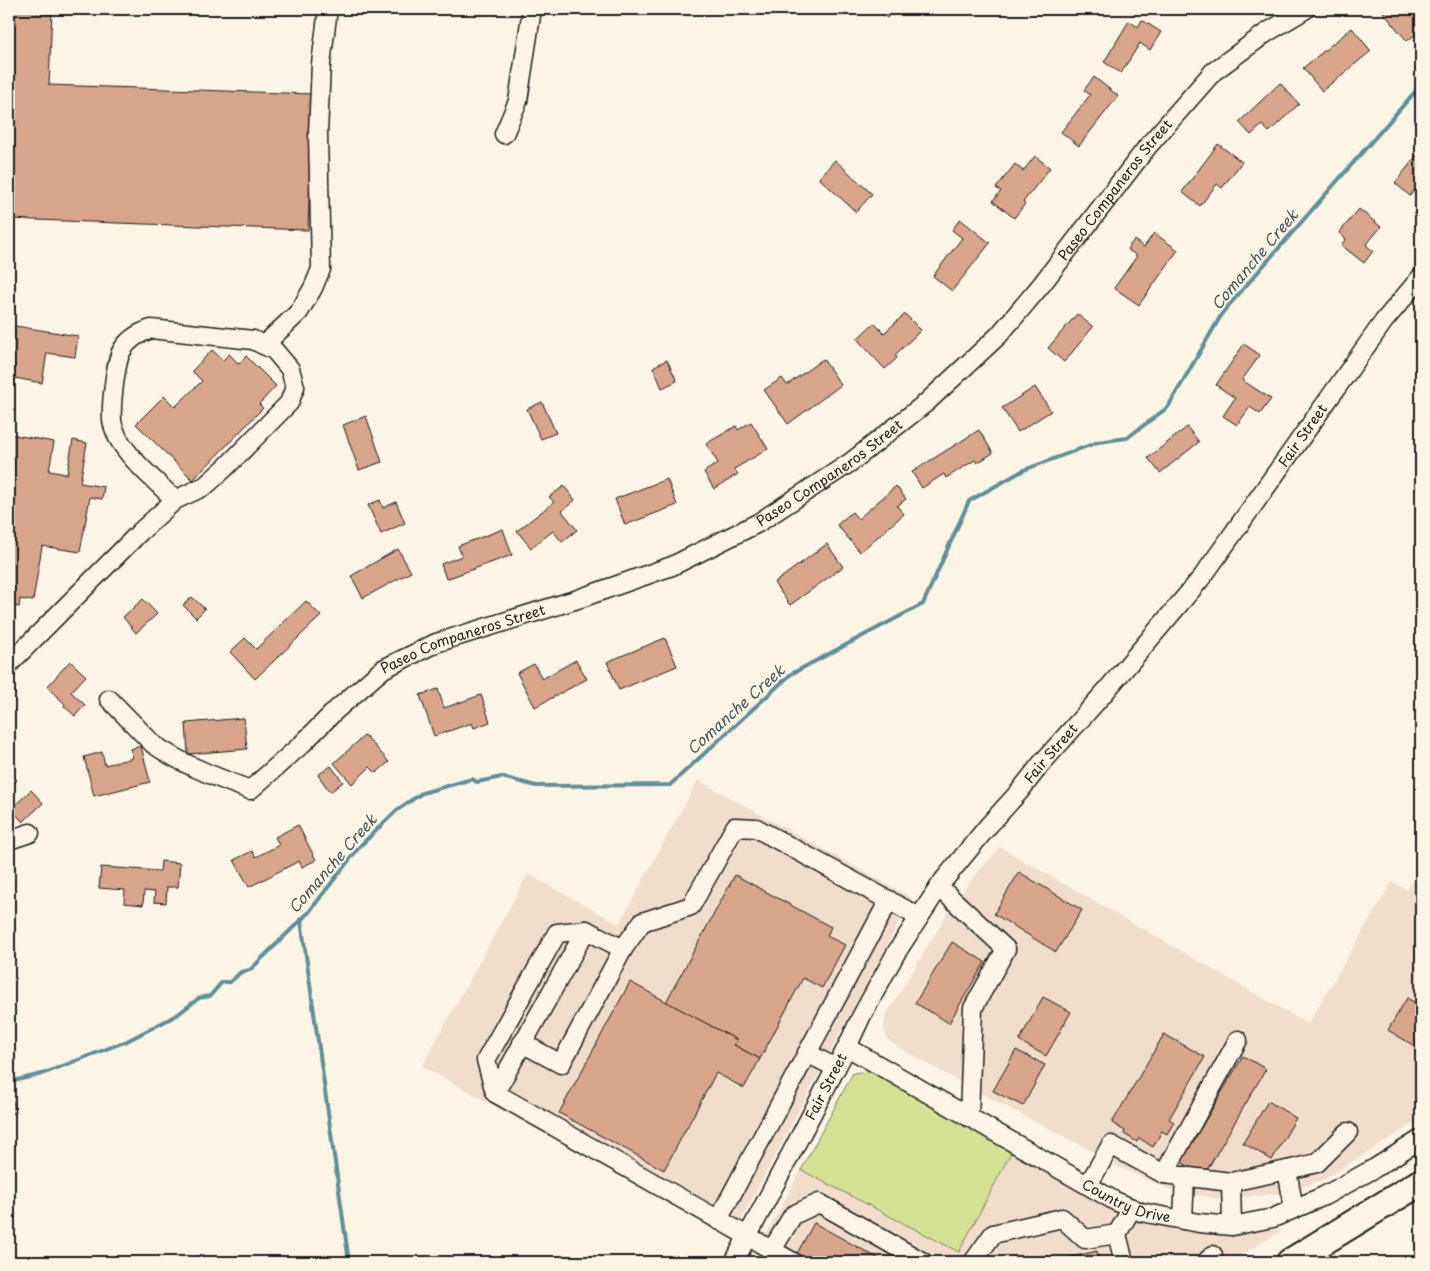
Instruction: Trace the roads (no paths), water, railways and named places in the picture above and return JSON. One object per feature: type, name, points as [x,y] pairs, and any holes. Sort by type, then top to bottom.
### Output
[{"type":"highway","points":[[1290,1262],[1421,1182]]},
{"type":"street","points":[[264,346],[299,312],[313,288],[321,269],[318,134],[321,64],[328,9]]},
{"type":"street","points":[[504,134],[518,101],[532,9]]},
{"type":"street","name":"Paseo Companeros Street","points":[[109,699],[153,744],[178,760],[250,790],[383,669],[436,643],[578,599],[672,566],[758,523],[851,462],[927,402],[999,335],[1042,284],[1148,146],[1213,72],[1266,32],[1306,9]]},
{"type":"street","name":"Fair Street","points":[[734,1262],[861,1017],[896,953],[939,887],[989,825],[1203,576],[1384,321],[1421,277]]},
{"type":"street","points":[[9,664],[140,532],[175,500],[205,486],[289,403],[296,387],[290,368],[274,350],[253,340],[151,329],[140,332],[122,350],[115,373],[112,422],[118,438],[134,460],[175,500]]},
{"type":"street","points":[[522,1043],[560,1064],[623,949],[642,922],[691,906],[735,827],[756,828],[920,917]]},
{"type":"street","points":[[9,840],[30,833]]},
{"type":"street","points":[[939,887],[1006,949],[972,1008],[969,1117]]},
{"type":"street","points":[[718,1220],[889,900]]},
{"type":"street","points":[[623,949],[586,930],[557,933],[486,1060],[494,1093],[792,1262]]},
{"type":"street","points":[[494,1093],[586,930]]},
{"type":"street","points":[[1164,1174],[1238,1040]]},
{"type":"street","name":"Country Drive","points":[[847,1047],[1115,1201],[1141,1212],[1182,1220],[1232,1226],[1273,1218],[1324,1196],[1375,1168],[1421,1139]]},
{"type":"street","points":[[807,1053],[836,1068]]},
{"type":"street","points":[[1088,1185],[1111,1146],[1164,1174],[1231,1182],[1317,1163],[1348,1132]]},
{"type":"street","points":[[1287,1170],[1294,1209]]},
{"type":"street","points":[[1182,1220],[1185,1176]]},
{"type":"street","points":[[1231,1182],[1232,1226]]},
{"type":"street","points":[[772,1250],[793,1215],[819,1203],[923,1262]]},
{"type":"street","points":[[1124,1262],[1117,1234],[1132,1208]]},
{"type":"street","points":[[974,1262],[993,1234],[1062,1218],[1085,1239],[1117,1234]]},
{"type":"waterway","name":"Comanche Creek","points":[[9,1082],[42,1074],[127,1041],[177,1015],[199,998],[210,996],[222,982],[230,982],[241,972],[250,970],[309,912],[360,846],[397,810],[422,793],[472,779],[477,782],[502,777],[536,786],[670,785],[791,674],[923,604],[969,501],[1024,470],[1098,442],[1127,438],[1168,407],[1223,312],[1421,85]]},
{"type":"waterway","points":[[301,920],[349,1262]]}]
